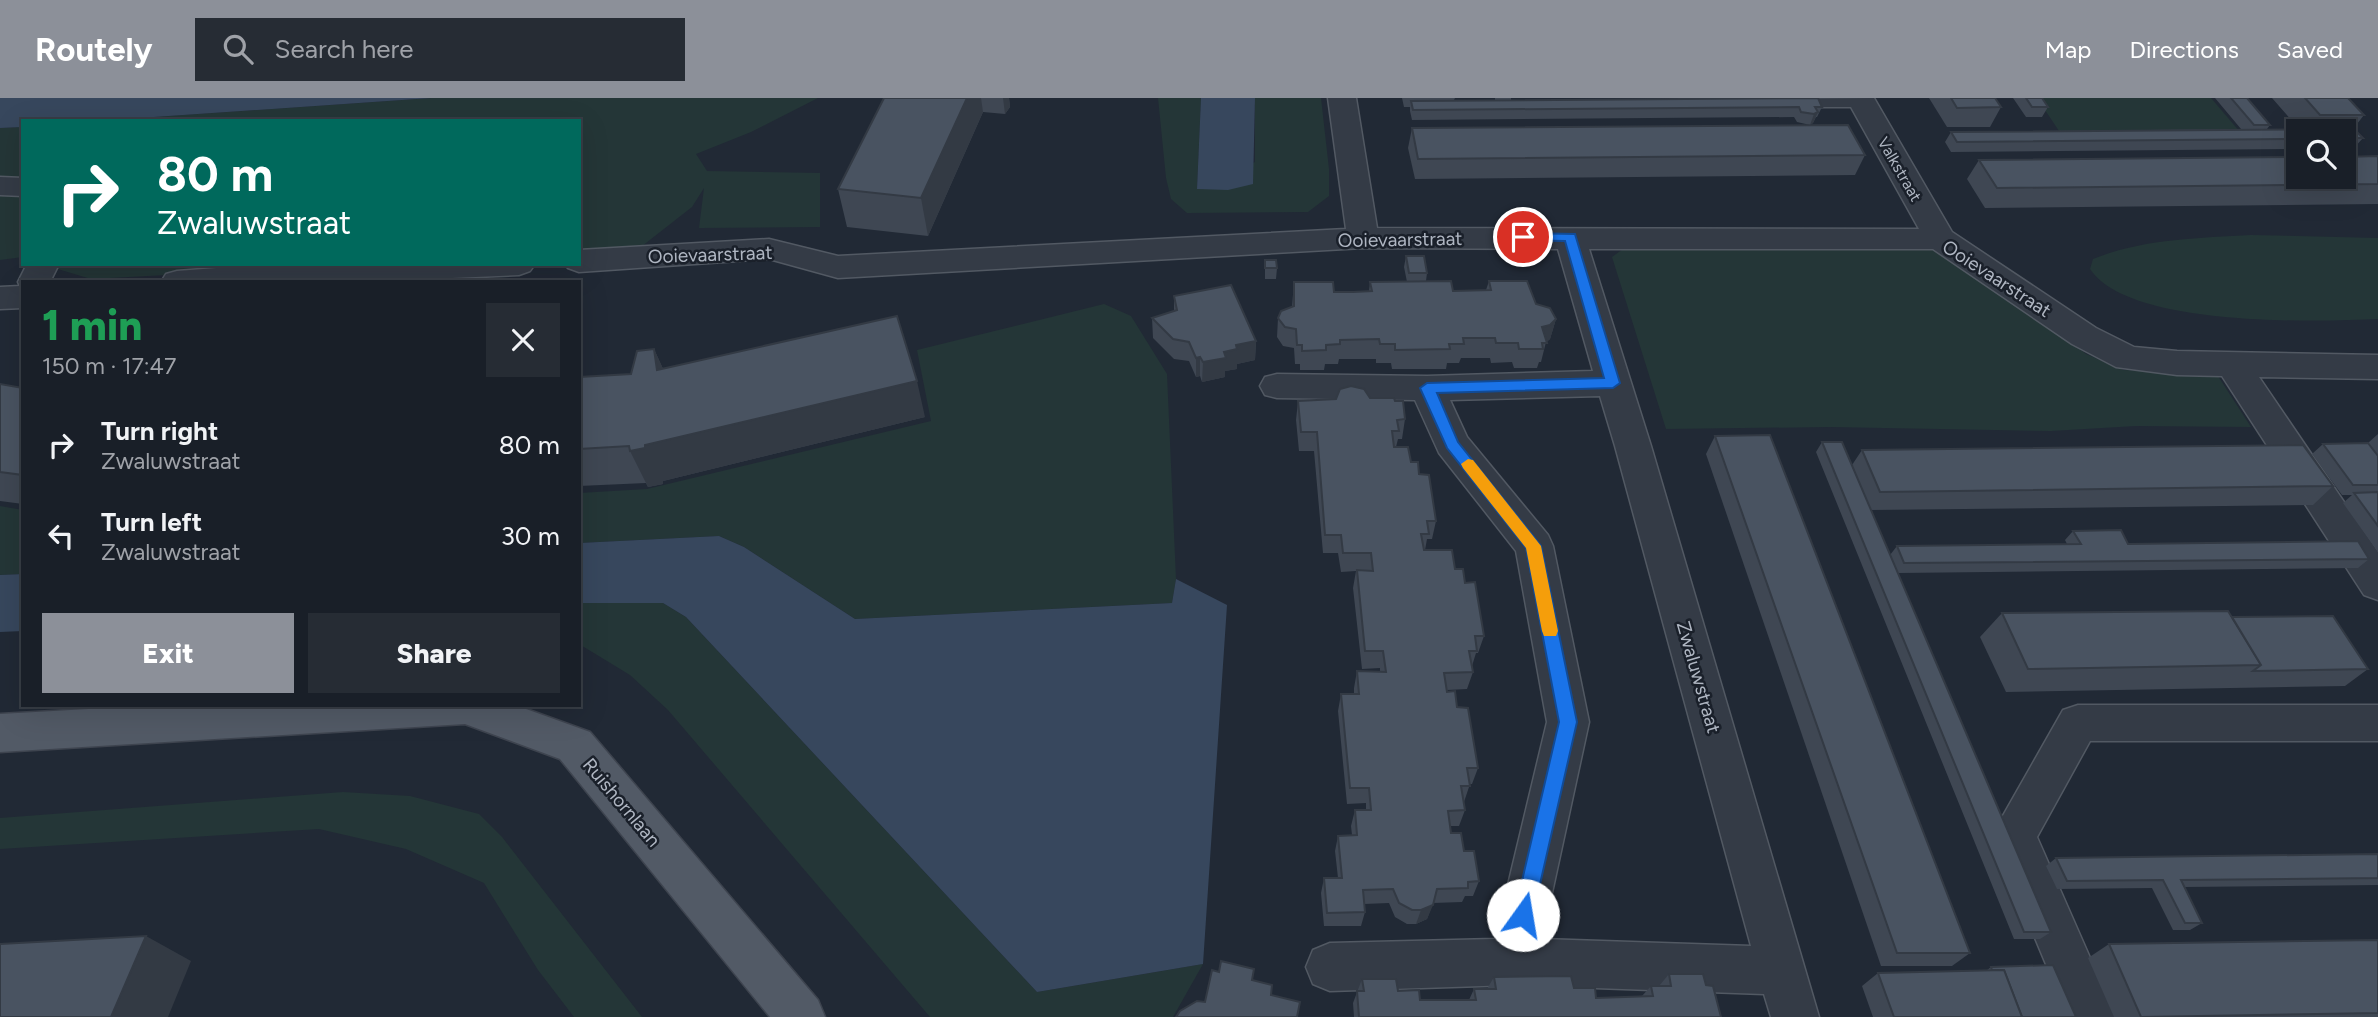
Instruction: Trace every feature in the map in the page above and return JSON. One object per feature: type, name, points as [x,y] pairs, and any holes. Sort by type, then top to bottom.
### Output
[{"type":"main road","name":"Ruishornlaan","points":[[0,733],[448,707]]},
{"type":"main road","name":"Ruishornlaan","points":[[468,707],[575,745],[800,1017]]},
{"type":"street","points":[[1342,98],[1363,238]]},
{"type":"street","name":"Valkstraat","points":[[1742,100],[1860,98],[1940,239]]},
{"type":"street","points":[[0,186],[21,187]]},
{"type":"street","name":"Zwaluwstraat","points":[[1570,237],[1795,1017]]},
{"type":"street","name":"Ooievaarstraat","points":[[581,261],[769,249],[838,267],[1363,238],[1940,239],[2084,335],[2128,359],[2378,367]]},
{"type":"street","points":[[192,280],[472,266]]},
{"type":"street","points":[[0,298],[21,297]]},
{"type":"street","points":[[2232,364],[2378,584]]},
{"type":"street","points":[[1277,386],[1427,388],[1613,383]]},
{"type":"street","points":[[1427,388],[1452,444],[1534,546],[1568,722],[1513,961]]},
{"type":"street","points":[[2092,1017],[2014,835],[2078,723],[2378,723]]},
{"type":"street","points":[[1330,967],[1513,961],[1782,971]]},
{"type":"shaded area","points":[[431,98],[818,98],[751,132],[696,154],[707,171],[820,173],[820,227],[699,228],[704,188],[692,207],[637,250],[581,253],[581,119],[125,119]]},
{"type":"shaded area","points":[[1158,98],[1201,98],[1197,189],[1255,162],[1255,98],[1321,98],[1329,169],[1329,196],[1308,212],[1187,213],[1171,199],[1166,178]]},
{"type":"shaded area","points":[[2037,98],[2211,98],[2240,132],[2063,137]]},
{"type":"shaded area","points":[[21,127],[21,179],[0,178],[0,128]]},
{"type":"shaded area","points":[[0,194],[21,197],[21,257],[0,260]]},
{"type":"shaded area","points":[[2251,235],[2378,238],[2378,319],[2268,320],[2181,311],[2142,302],[2111,288],[2090,269],[2093,259],[2131,247]]},
{"type":"shaded area","points":[[1623,249],[1930,249],[1953,255],[2086,354],[2123,370],[2216,373],[2251,427],[2136,426],[2051,431],[1830,427],[1666,429],[1612,257]]},
{"type":"shaded area","points":[[52,266],[338,266],[91,279]]},
{"type":"shaded area","points":[[1104,304],[1131,316],[1167,374],[1176,579],[1172,603],[855,619],[744,547],[719,536],[581,543],[581,493],[647,489],[931,421],[917,350]]},
{"type":"shaded area","points":[[0,506],[21,510],[21,574],[0,575]]},
{"type":"shaded area","points":[[581,603],[663,603],[686,617],[1037,992],[1203,964],[1173,1017],[930,1017],[668,710],[630,675],[581,645]]},
{"type":"shaded area","points":[[343,792],[410,796],[479,814],[502,837],[642,1017],[574,1017],[538,970],[484,883],[406,849],[319,829],[0,849],[0,818]]},
{"type":"water","points":[[0,98],[431,98],[125,119],[21,119],[21,127],[0,128]]},
{"type":"water","points":[[1201,98],[1255,98],[1253,184],[1228,190],[1197,189]]},
{"type":"water","points":[[719,536],[744,547],[855,619],[1172,603],[1176,579],[1227,605],[1203,964],[1037,992],[686,617],[663,603],[581,603],[581,543]]},
{"type":"water","points":[[21,574],[21,631],[0,632],[0,575]]},
{"type":"building","points":[[884,98],[967,98],[921,198],[838,189]]},
{"type":"building","points":[[1818,98],[1822,107],[1815,107],[1818,112],[1814,114],[1801,112],[1799,107],[1413,110],[1411,101]]},
{"type":"building","points":[[1951,98],[1995,98],[2001,107],[1957,108]]},
{"type":"building","points":[[2026,98],[2042,98],[2048,107],[2032,107]]},
{"type":"building","points":[[2231,98],[2247,98],[2270,125],[2254,125]]},
{"type":"building","points":[[2305,98],[2348,98],[2364,115],[2320,115]]},
{"type":"building","points":[[1848,125],[1865,155],[1418,159],[1412,128]]},
{"type":"building","points":[[2286,130],[2286,139],[1957,142],[1951,132]]},
{"type":"building","points":[[2378,156],[2378,184],[2356,184],[2356,157]]},
{"type":"building","points":[[2286,157],[2286,185],[1997,188],[1979,160]]},
{"type":"building","points":[[1406,256],[1424,256],[1427,273],[1409,273]]},
{"type":"building","points":[[1265,260],[1276,260],[1277,268],[1265,268]]},
{"type":"building","points":[[1451,281],[1453,291],[1491,290],[1489,281],[1527,281],[1536,304],[1550,308],[1556,319],[1550,325],[1542,327],[1547,343],[1542,343],[1543,349],[1519,349],[1518,343],[1496,343],[1495,338],[1463,338],[1464,344],[1449,344],[1450,349],[1395,350],[1395,344],[1380,344],[1379,339],[1340,340],[1340,344],[1326,345],[1326,350],[1302,351],[1302,345],[1297,345],[1296,329],[1285,327],[1278,318],[1281,311],[1294,306],[1294,282],[1333,282],[1334,292],[1353,292],[1372,291],[1370,282]]},
{"type":"building","points":[[1231,285],[1256,341],[1236,345],[1237,349],[1224,352],[1226,358],[1203,362],[1200,357],[1196,358],[1189,342],[1173,339],[1152,318],[1177,310],[1174,296]]},
{"type":"building","points":[[897,316],[917,381],[645,445],[645,448],[630,451],[629,446],[581,449],[581,377],[631,374],[637,351],[654,349],[657,370]]},
{"type":"building","points":[[0,384],[21,388],[21,475],[0,472]]},
{"type":"building","points":[[1351,386],[1364,389],[1370,398],[1394,398],[1395,401],[1403,401],[1405,419],[1397,420],[1399,431],[1392,431],[1394,447],[1408,447],[1411,462],[1418,462],[1419,474],[1429,475],[1436,521],[1427,521],[1429,534],[1421,534],[1424,550],[1452,550],[1455,569],[1463,569],[1465,583],[1475,582],[1484,636],[1475,636],[1477,651],[1469,651],[1473,672],[1444,673],[1447,692],[1455,691],[1457,707],[1468,708],[1478,768],[1467,768],[1470,786],[1461,786],[1465,810],[1448,811],[1451,833],[1461,833],[1464,851],[1474,851],[1479,881],[1468,882],[1468,888],[1437,889],[1433,905],[1421,910],[1412,910],[1399,903],[1393,889],[1363,890],[1365,912],[1327,913],[1324,878],[1342,878],[1338,836],[1357,835],[1355,810],[1371,810],[1369,788],[1350,788],[1341,694],[1359,694],[1357,671],[1386,672],[1383,651],[1365,651],[1357,570],[1373,571],[1371,553],[1343,553],[1341,535],[1325,535],[1317,432],[1301,432],[1298,401],[1336,399],[1340,389]]},
{"type":"building","points":[[1770,435],[1970,953],[1897,953],[1715,436]]},
{"type":"building","points":[[1822,442],[1842,442],[2051,932],[2024,932]]},
{"type":"building","points":[[2368,443],[2378,456],[2378,485],[2353,485],[2323,444]]},
{"type":"building","points":[[2303,445],[2333,486],[1880,492],[1862,450]]},
{"type":"building","points":[[2378,492],[2378,526],[2354,493]]},
{"type":"building","points":[[2121,530],[2128,544],[2358,541],[2369,559],[1904,563],[1897,546],[2081,544],[2073,531]]},
{"type":"building","points":[[2228,611],[2261,665],[2028,669],[2002,613]]},
{"type":"building","points":[[2333,616],[2368,669],[2253,671],[2261,665],[2232,617]]},
{"type":"building","points":[[2378,854],[2378,878],[2181,880],[2202,923],[2185,923],[2163,880],[2067,881],[2056,858]]},
{"type":"building","points":[[146,936],[111,1017],[0,1017],[0,944]]},
{"type":"building","points":[[2378,940],[2378,1013],[2141,1017],[2109,944]]},
{"type":"building","points":[[1221,961],[1254,969],[1252,980],[1272,985],[1271,995],[1300,1002],[1297,1017],[1176,1017],[1180,1011],[1197,1001],[1205,1002],[1212,970],[1219,972]]},
{"type":"building","points":[[2053,965],[2076,1017],[2022,1017],[2004,970],[1992,970],[1991,967]]},
{"type":"building","points":[[2004,970],[2022,1017],[1894,1017],[1878,973]]},
{"type":"building","points":[[1669,974],[1703,974],[1706,985],[1713,986],[1721,1017],[1359,1017],[1357,991],[1364,991],[1362,979],[1396,979],[1398,991],[1419,990],[1420,1000],[1476,1000],[1474,989],[1496,989],[1494,977],[1571,976],[1574,988],[1595,988],[1596,998],[1653,996],[1651,986],[1671,986]]},
{"type":"slow traffic","points":[[1468,464],[1534,546],[1550,631]]},
{"type":"route","points":[[1523,237],[1570,237],[1613,383],[1427,388],[1452,444],[1534,546],[1568,722],[1523,915]]}]
